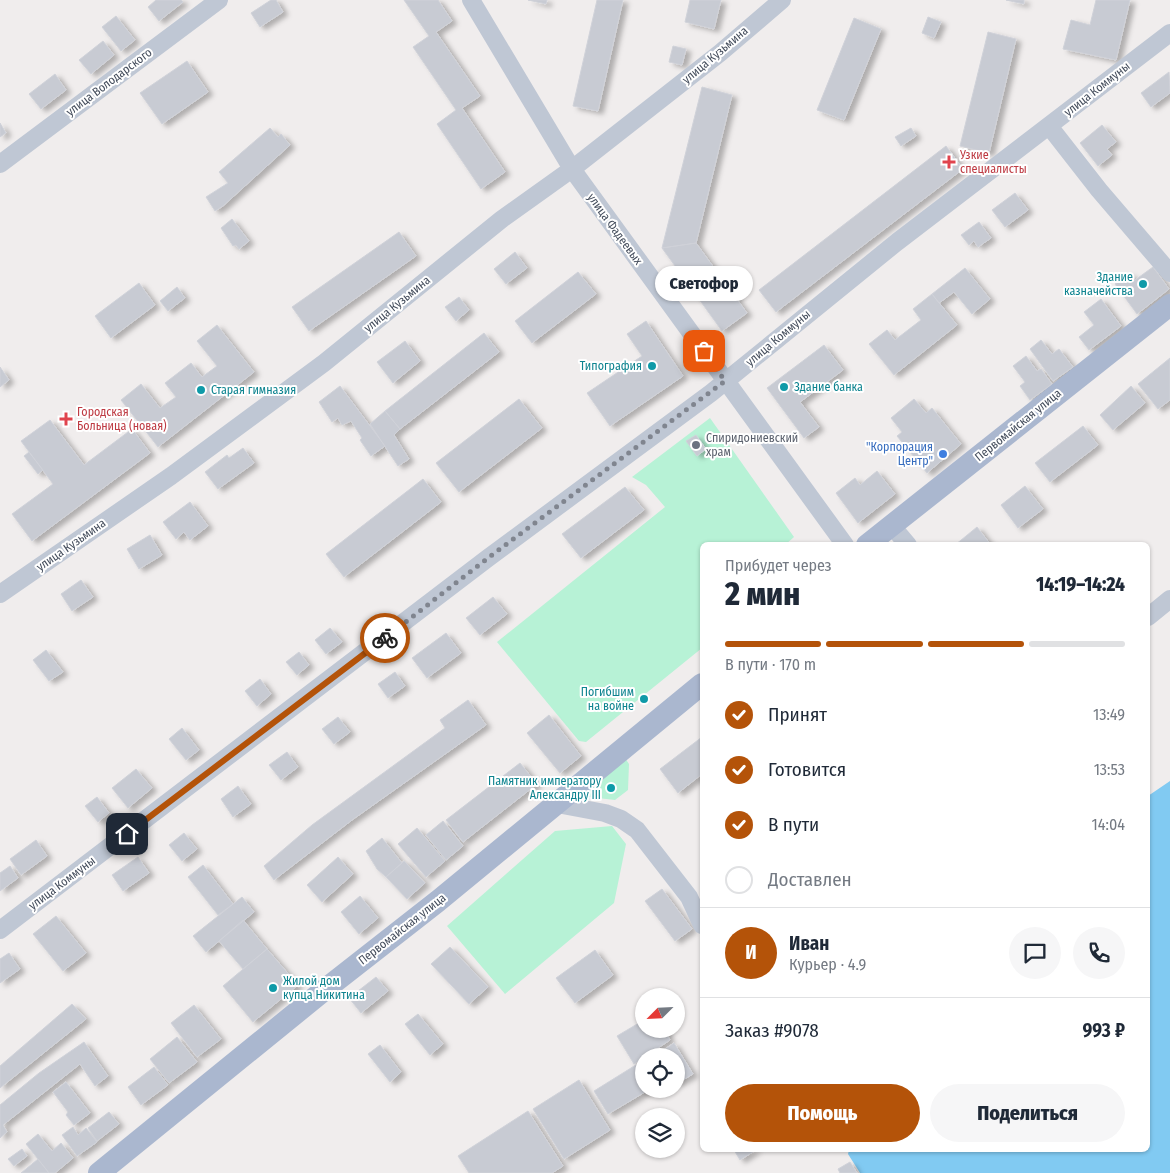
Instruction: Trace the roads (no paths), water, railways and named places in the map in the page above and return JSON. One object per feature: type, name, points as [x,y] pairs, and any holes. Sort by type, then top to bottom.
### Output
[{"type":"main road","name":"Первомайская улица","points":[[871,542],[1170,305]]},
{"type":"main road","name":"Первомайская улица","points":[[99,1173],[700,686]]},
{"type":"street","name":"улица Володарского","points":[[0,164],[219,0]]},
{"type":"street","name":"улица Фадеевых","points":[[471,0],[572,169],[843,542]]},
{"type":"street","name":"улица Кузьмина","points":[[0,594],[171,476],[324,363],[502,219],[572,169],[720,53],[782,0]]},
{"type":"street","name":"улица Коммуны","points":[[0,930],[488,558],[725,381],[897,242],[1170,33]]},
{"type":"street","points":[[1049,126],[1099,190],[1170,272]]},
{"type":"street","points":[[892,526],[905,542]]},
{"type":"street","points":[[1150,615],[1170,599]]},
{"type":"street","points":[[556,804],[606,813],[621,819],[637,830],[690,897],[700,920]]},
{"type":"water","points":[[1170,781],[1170,1173],[860,1173],[848,1152],[1150,1152],[1150,795]]},
{"type":"place","name":"Узкие специалисты","points":[[949,162]]},
{"type":"place","name":"Здание казначейства","points":[[1143,284]]},
{"type":"place","name":"Светофор","points":[[704,351]]},
{"type":"place","name":"Типография","points":[[652,366]]},
{"type":"place","name":"Здание банка","points":[[784,387]]},
{"type":"place","name":"Старая гимназия","points":[[201,390]]},
{"type":"place","name":"Городская Больница (новая)","points":[[66,419]]},
{"type":"place","name":"Спиридониевский храм","points":[[696,445]]},
{"type":"place","name":"\"Корпорация Центр\"","points":[[943,454]]},
{"type":"place","name":"Погибшим на войне","points":[[644,699]]},
{"type":"place","name":"Памятник императору Александру III","points":[[611,788]]},
{"type":"place","name":"Жилой дом купца Никитина","points":[[273,988]]}]
